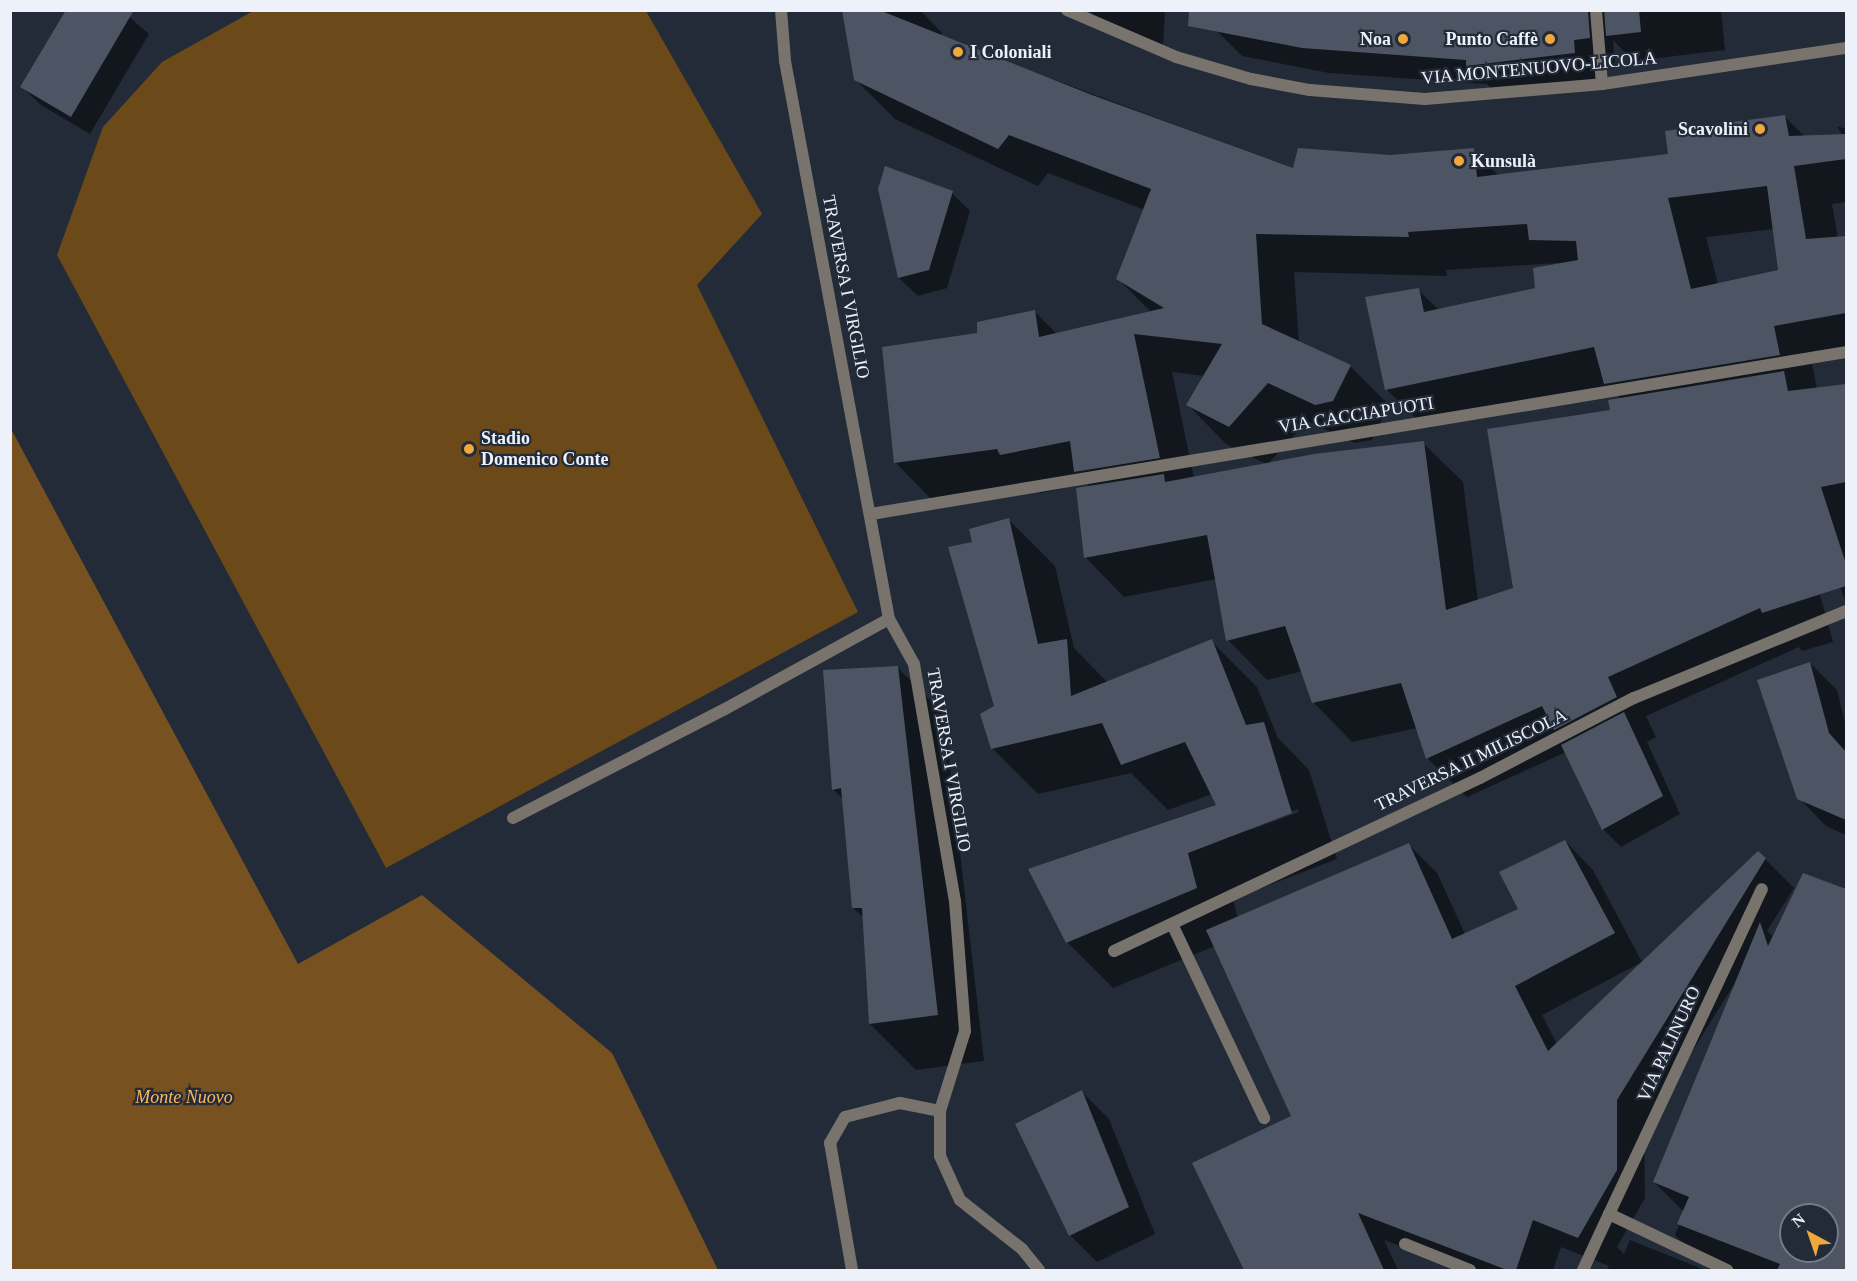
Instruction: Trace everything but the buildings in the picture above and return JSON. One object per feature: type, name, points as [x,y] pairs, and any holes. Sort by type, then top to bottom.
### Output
[{"type":"street","name":"TRAVERSA I VIRGILIO","points":[[781,10],[785,61],[890,619],[914,664],[955,900],[965,1031],[940,1112],[940,1156],[960,1200],[1022,1249],[1039,1270]]},
{"type":"street","name":"VIA MONTENUOVO-LICOLA","points":[[1067,10],[1176,57],[1251,79],[1310,90],[1425,99],[1602,84],[1846,48]]},
{"type":"street","points":[[1596,10],[1602,84]]},
{"type":"street","name":"VIA CACCIAPUOTI","points":[[871,514],[1846,352]]},
{"type":"street","name":"TRAVERSA II MILISCOLA","points":[[1114,951],[1480,778],[1634,698],[1846,611]]},
{"type":"street","points":[[513,818],[725,709],[890,619]]},
{"type":"street","name":"VIA PALINURO","points":[[1583,1270],[1762,889]]},
{"type":"street","points":[[1172,924],[1264,1118]]},
{"type":"street","points":[[852,1270],[830,1143],[845,1117],[900,1103],[940,1112]]},
{"type":"street","points":[[1609,1214],[1727,1270]]},
{"type":"street","points":[[1405,1244],[1470,1270]]},
{"type":"shaded area","name":"Stadio Domenico Conte","points":[[255,10],[646,11],[762,214],[697,285],[858,612],[386,868],[57,255],[103,127],[162,62]]},
{"type":"green space","name":"Monte Nuovo","points":[[10,427],[298,964],[422,895],[612,1053],[718,1270],[11,1270]]},
{"type":"place","name":"Noa","points":[[1403,39]]},
{"type":"place","name":"Punto Caffè","points":[[1550,39]]},
{"type":"place","name":"I Coloniali","points":[[958,52]]},
{"type":"place","name":"Scavolini","points":[[1760,129]]},
{"type":"place","name":"Kunsulà","points":[[1459,161]]},
{"type":"place","name":"Stadio Domenico Conte","points":[[469,449]]}]
